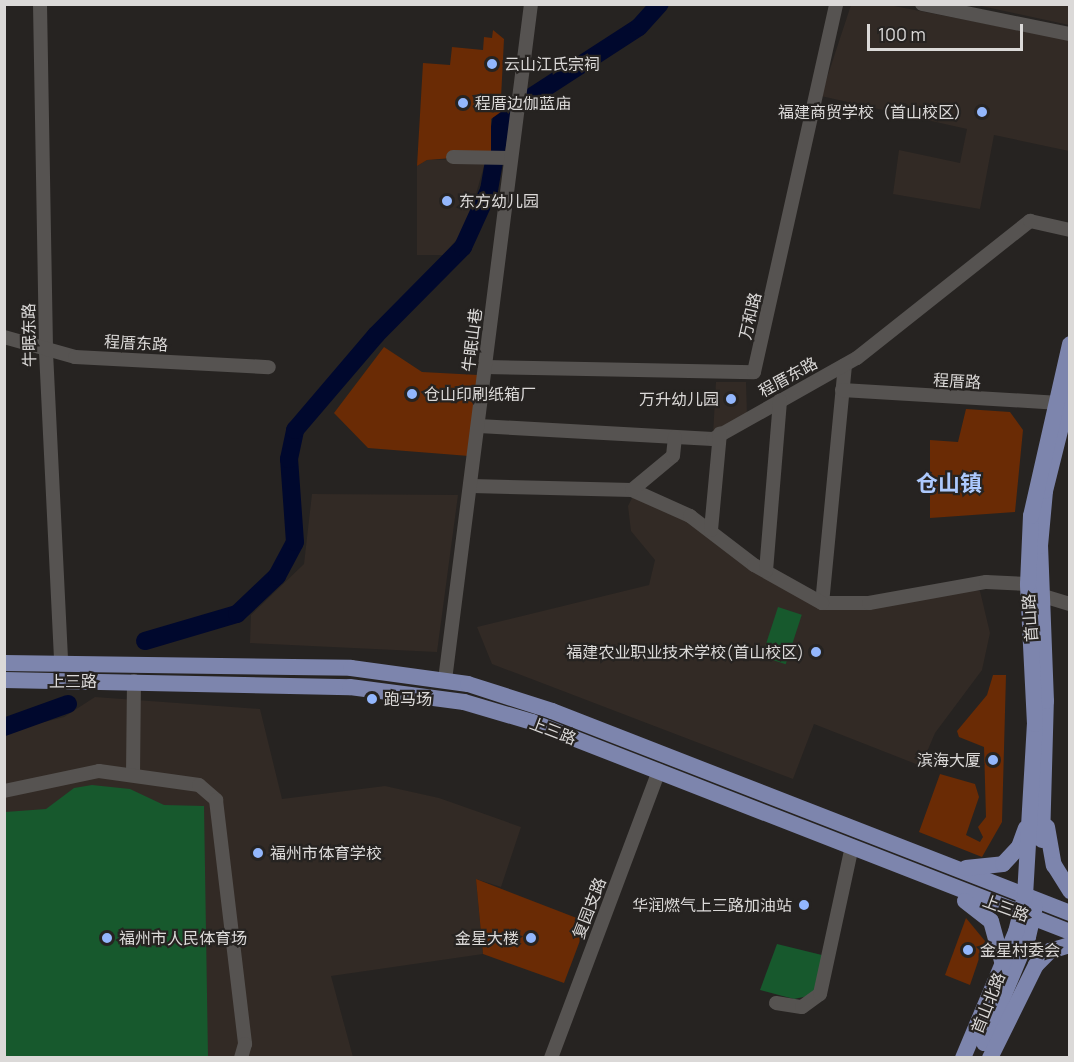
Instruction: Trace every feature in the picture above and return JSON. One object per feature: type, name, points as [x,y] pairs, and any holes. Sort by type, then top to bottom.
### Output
[{"type":"main road","name":"首山路","points":[[1030,898],[1034,776],[1034,589],[1044,501],[1065,400],[1070,344]]},
{"type":"main road","name":"首山路","points":[[1030,898],[1045,811],[1034,589]]},
{"type":"main road","name":"上三路","points":[[4,663],[351,669],[445,680],[552,711],[1070,914]]},
{"type":"main road","name":"上三路","points":[[4,680],[134,681],[410,690],[510,715],[1070,932]]},
{"type":"main road","points":[[938,862],[982,870],[1012,857],[1025,830],[1034,776]]},
{"type":"main road","points":[[1045,811],[1054,865],[1070,891]]},
{"type":"main road","points":[[898,866],[987,915],[1003,965]]},
{"type":"main road","points":[[1028,916],[1030,898]]},
{"type":"main road","name":"首山北路","points":[[963,1058],[1003,965],[1028,916]]},
{"type":"main road","name":"首山北路","points":[[976,1058],[1028,916]]},
{"type":"main road","points":[[990,1058],[1036,965],[1050,951],[1070,945]]},
{"type":"street","name":"牛眠东路","points":[[40,4],[46,351],[61,663]]},
{"type":"street","name":"牛眠山巷","points":[[445,680],[472,486],[507,157],[531,4]]},
{"type":"street","name":"万和路","points":[[485,367],[754,372],[836,4]]},
{"type":"street","points":[[922,4],[1070,34]]},
{"type":"street","points":[[453,157],[507,157]]},
{"type":"street","name":"程厝东路","points":[[479,426],[712,438],[845,365],[1030,221],[1070,230]]},
{"type":"street","name":"程厝东路","points":[[4,337],[46,351],[269,367]]},
{"type":"street","points":[[822,603],[845,365]]},
{"type":"street","name":"程厝路","points":[[842,390],[1065,400]]},
{"type":"street","points":[[766,571],[780,401]]},
{"type":"street","points":[[711,530],[720,433]]},
{"type":"street","points":[[632,490],[673,456],[675,437]]},
{"type":"street","points":[[472,486],[632,490],[711,530],[766,571],[822,603],[868,603],[974,583],[1034,589],[1070,604]]},
{"type":"street","points":[[133,776],[134,681]]},
{"type":"street","points":[[4,791],[99,771],[199,785],[216,800],[245,1044],[241,1058]]},
{"type":"street","name":"复园支路","points":[[551,1058],[659,771]]},
{"type":"street","points":[[776,1003],[802,1007],[820,994],[852,846]]},
{"type":"shaded area","name":"福建商贸学校（首山校区）","points":[[851,5],[889,5],[1069,40],[1069,151],[994,135],[980,209],[893,194],[899,150],[960,163],[967,129],[821,96]]},
{"type":"shaded area","points":[[977,5],[1069,5],[1069,25]]},
{"type":"shaded area","name":"东方幼儿园","points":[[486,159],[466,229],[443,255],[417,255],[417,166],[427,160]]},
{"type":"shaded area","name":"万升幼儿园","points":[[716,382],[746,382],[747,416],[713,435]]},
{"type":"shaded area","points":[[312,494],[458,495],[437,652],[250,643],[251,615],[304,564]]},
{"type":"shaded area","name":"福建农业职业技术学校(首山校区)","points":[[634,494],[660,504],[826,607],[965,588],[980,591],[990,633],[982,670],[935,733],[921,766],[814,724],[793,779],[492,664],[477,627],[649,585],[655,560],[631,531],[628,506]]},
{"type":"shaded area","name":"福州市体育学校","points":[[95,697],[260,709],[282,799],[385,786],[439,798],[521,827],[501,887],[476,879],[483,954],[331,976],[353,1057],[5,1058],[5,732],[64,717]]},
{"type":"green space","points":[[778,607],[802,615],[786,664],[762,656]]},
{"type":"green space","name":"福州市人民体育场","points":[[92,785],[130,789],[164,805],[204,806],[208,1057],[5,1057],[5,812],[46,809],[74,788]]},
{"type":"green space","points":[[777,944],[826,956],[813,995],[794,999],[760,990]]},
{"type":"building","name":"程厝边伽蓝庙","points":[[493,30],[504,39],[501,98],[506,98],[505,109],[491,119],[491,155],[427,160],[417,166],[423,63],[450,65],[452,47],[483,50],[484,37],[492,38]]},
{"type":"building","name":"仓山印刷纸箱厂","points":[[384,347],[422,372],[478,375],[469,456],[368,448],[334,413]]},
{"type":"building","points":[[966,409],[1010,412],[1023,430],[1015,512],[930,518],[930,440],[958,442]]},
{"type":"building","name":"滨海大厦","points":[[993,675],[1006,675],[1002,822],[982,857],[919,832],[940,774],[975,784],[979,797],[966,835],[980,842],[983,837],[978,827],[986,817],[984,747],[959,737],[957,731],[987,695]]},
{"type":"building","name":"金星大楼","points":[[476,879],[587,922],[564,983],[483,954]]},
{"type":"building","name":"金星村委会","points":[[966,918],[985,941],[970,985],[945,975]]},
{"type":"waterway","points":[[145,641],[237,614],[277,576],[295,542],[289,459],[295,430],[376,335],[463,247],[489,190],[502,116],[639,27],[660,4]]},
{"type":"waterway","points":[[4,727],[68,704]]},
{"type":"place","name":"云山江氏宗祠","points":[[492,64]]},
{"type":"place","name":"程厝边伽蓝庙","points":[[463,103]]},
{"type":"place","name":"福建商贸学校（首山校区）","points":[[982,112]]},
{"type":"place","name":"东方幼儿园","points":[[447,201]]},
{"type":"place","name":"仓山印刷纸箱厂","points":[[412,394]]},
{"type":"place","name":"万升幼儿园","points":[[731,399]]},
{"type":"place","name":"福建农业职业技术学校(首山校区)","points":[[816,652]]},
{"type":"place","name":"跑马场","points":[[372,699]]},
{"type":"place","name":"滨海大厦","points":[[993,760]]},
{"type":"place","name":"福州市体育学校","points":[[258,853]]},
{"type":"place","name":"华润燃气上三路加油站","points":[[804,905]]},
{"type":"place","name":"福州市人民体育场","points":[[107,938]]},
{"type":"place","name":"金星大楼","points":[[531,938]]},
{"type":"place","name":"金星村委会","points":[[968,950]]},
{"type":"district","name":"仓山镇","points":[[949,484]]}]
